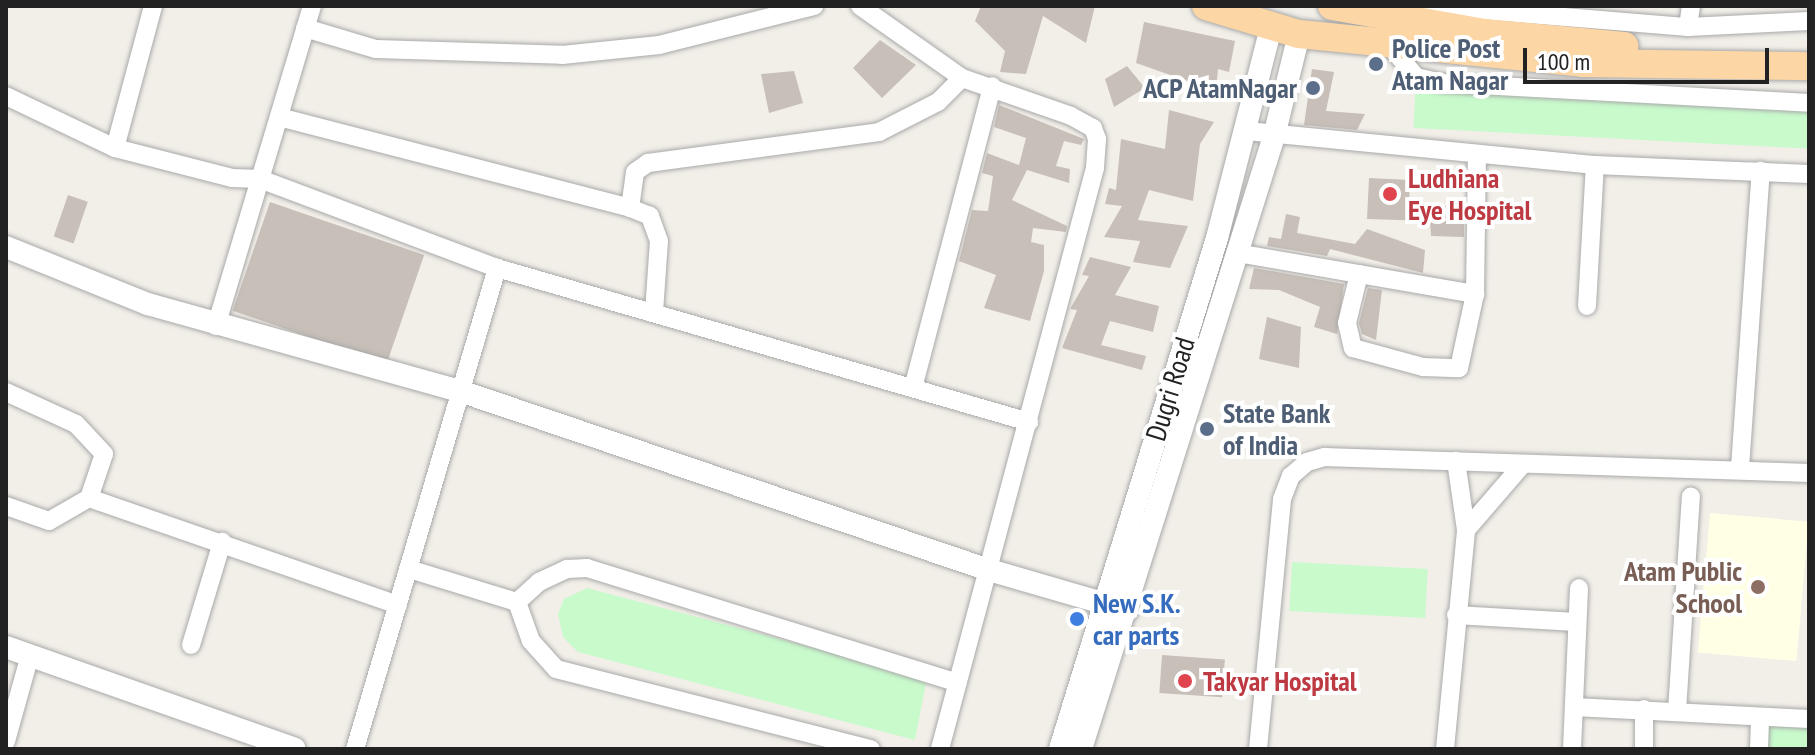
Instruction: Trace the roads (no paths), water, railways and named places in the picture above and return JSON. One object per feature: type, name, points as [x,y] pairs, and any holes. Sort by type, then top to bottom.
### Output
[{"type":"main road","points":[[1206,6],[1299,34],[1398,26],[1608,46],[1806,24]]},
{"type":"main road","points":[[1332,6],[1398,26],[1583,63],[1809,66]]},
{"type":"street","points":[[115,148],[153,6]]},
{"type":"street","points":[[216,326],[312,6]]},
{"type":"street","points":[[305,28],[376,49],[562,55],[659,45],[814,6]]},
{"type":"street","points":[[860,6],[962,78],[992,86],[1086,123],[1097,139],[1095,168],[940,749]]},
{"type":"street","points":[[1431,6],[1506,9],[1688,27],[1806,24]]},
{"type":"street","points":[[1688,27],[1691,6]]},
{"type":"street","points":[[1398,26],[1416,77],[1442,83],[1809,103]]},
{"type":"street","name":"Dugri Road","points":[[1081,749],[1247,131],[1271,27]]},
{"type":"street","name":"Dugri Road","points":[[1060,749],[1118,607],[1237,253],[1274,136],[1299,34]]},
{"type":"street","points":[[630,208],[629,184],[648,163],[879,132],[938,102],[962,78]]},
{"type":"street","points":[[913,388],[992,86]]},
{"type":"street","points":[[6,96],[115,148],[260,179],[497,268],[1029,422]]},
{"type":"street","points":[[279,117],[630,208],[650,216],[659,241],[654,312]]},
{"type":"street","points":[[1247,131],[1595,165],[1809,174]]},
{"type":"street","points":[[1359,274],[1347,323],[1353,348],[1423,367],[1461,365],[1475,294],[1477,154]]},
{"type":"street","points":[[1587,306],[1595,165]]},
{"type":"street","points":[[1744,468],[1761,171]]},
{"type":"street","points":[[6,247],[216,326],[463,392],[989,570],[1118,607]]},
{"type":"street","points":[[1237,253],[1475,294]]},
{"type":"street","points":[[355,749],[463,392],[497,268]]},
{"type":"street","points":[[6,392],[76,424],[104,454],[89,498],[49,521],[6,506]]},
{"type":"street","points":[[1258,749],[1282,499],[1291,476],[1325,457],[1744,468],[1809,473]]},
{"type":"street","points":[[1445,749],[1466,530],[1456,461]]},
{"type":"street","points":[[1466,530],[1523,464]]},
{"type":"street","points":[[1677,711],[1691,496]]},
{"type":"street","points":[[89,498],[398,605]]},
{"type":"street","points":[[191,645],[222,542]]},
{"type":"street","points":[[517,602],[539,582],[567,569],[587,568],[958,683]]},
{"type":"street","points":[[409,569],[517,602]]},
{"type":"street","points":[[1572,749],[1579,588]]},
{"type":"street","points":[[517,602],[531,641],[556,669],[871,749]]},
{"type":"street","points":[[1456,615],[1576,622]]},
{"type":"street","points":[[6,647],[295,749]]},
{"type":"street","points":[[6,741],[30,655]]},
{"type":"street","points":[[1574,707],[1809,719]]},
{"type":"street","points":[[1644,709],[1644,749]]},
{"type":"street","points":[[1759,749],[1760,717]]},
{"type":"place","name":"Police Post Atam Nagar","points":[[1376,64]]},
{"type":"place","name":"ACP AtamNagar","points":[[1313,88]]},
{"type":"place","name":"Ludhiana Eye Hospital","points":[[1390,194]]},
{"type":"place","name":"State Bank of India","points":[[1207,429]]},
{"type":"place","name":"Atam Public School","points":[[1758,587]]},
{"type":"place","name":"New S.K. car parts","points":[[1077,619]]},
{"type":"place","name":"Takyar Hospital","points":[[1185,681]]}]
